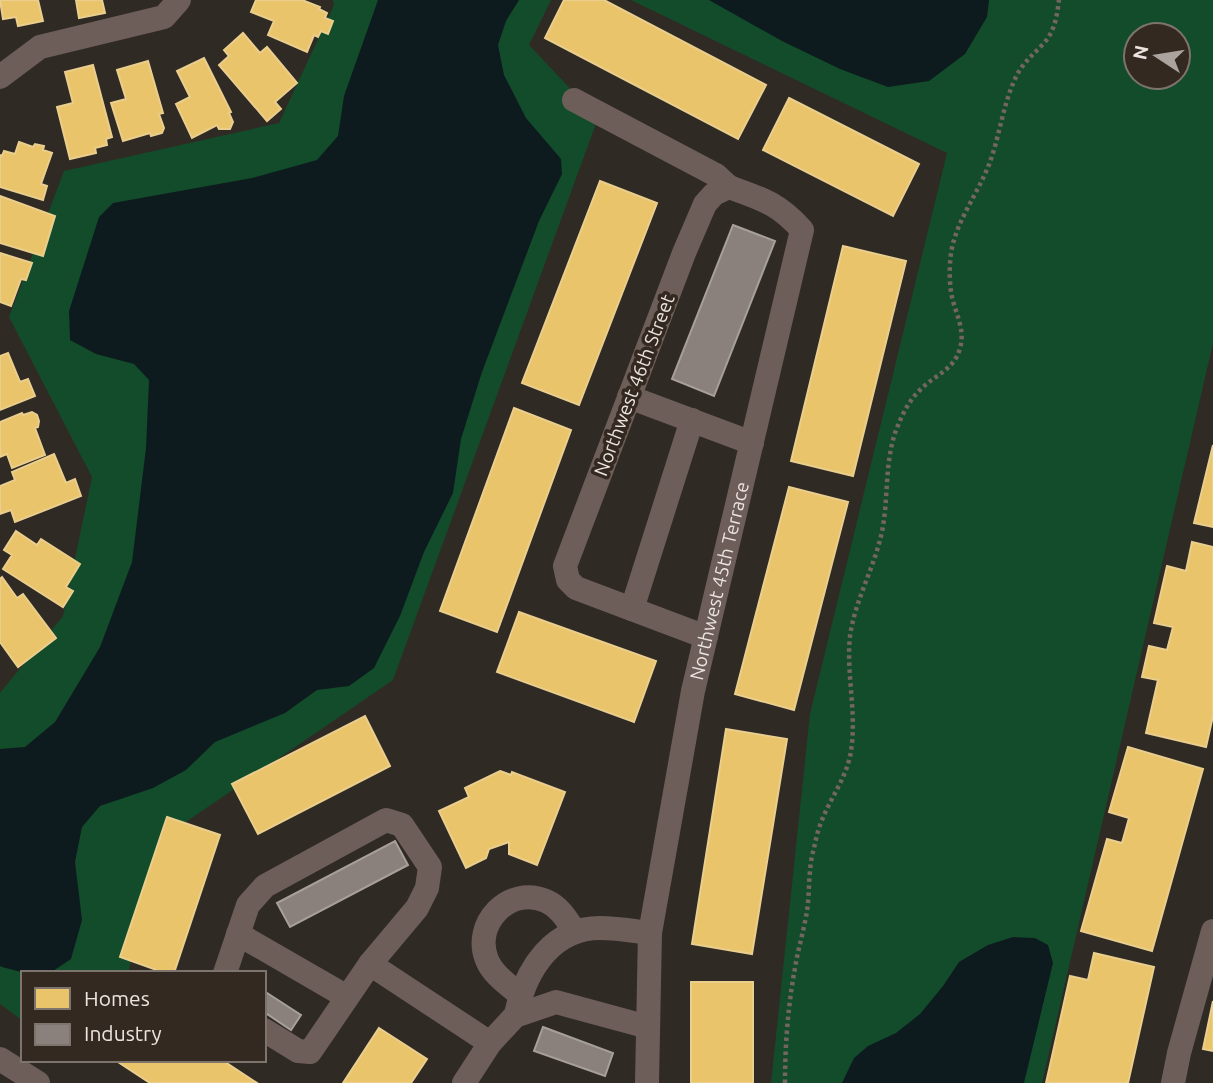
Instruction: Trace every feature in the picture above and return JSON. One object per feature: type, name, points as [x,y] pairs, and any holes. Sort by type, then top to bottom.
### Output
[{"type":"street","points":[[0,77],[40,47],[172,8]]},
{"type":"street","points":[[574,100],[716,175],[721,190]]},
{"type":"street","name":"Northwest 45th Terrace","points":[[647,1083],[650,933],[693,691],[802,230],[788,214],[764,199],[721,190]]},
{"type":"street","name":"Northwest 46th Street","points":[[632,609],[576,588],[568,580],[565,566],[684,253],[705,204],[721,190]]},
{"type":"street","points":[[629,397],[752,443]]},
{"type":"street","points":[[692,421],[632,609],[706,637]]},
{"type":"street","points":[[226,971],[247,905],[265,886],[386,820],[402,825],[429,867],[427,888],[417,908],[370,964],[310,1052],[298,1051],[266,1031]]},
{"type":"street","points":[[518,1005],[487,962],[483,947],[484,931],[491,917],[502,905],[516,898],[531,897],[547,901],[559,910],[575,932]]},
{"type":"street","points":[[464,1083],[518,1005],[530,972],[555,941],[575,932],[599,928],[650,933]]},
{"type":"street","points":[[1180,1082],[1179,1053],[1213,931]]},
{"type":"street","points":[[238,934],[347,997]]},
{"type":"street","points":[[370,964],[490,1043]]},
{"type":"street","points":[[518,1005],[556,1002],[648,1027]]},
{"type":"street","points":[[0,1059],[38,1083]]},
{"type":"path","points":[[785,1083],[789,1006],[809,899],[812,853],[822,820],[842,781],[851,752],[853,716],[849,666],[850,635],[857,605],[881,536],[886,506],[887,468],[895,434],[906,406],[921,388],[957,359],[962,345],[961,328],[951,293],[949,268],[953,242],[990,163],[1016,76],[1029,56],[1046,41],[1056,21],[1059,0]]},
{"type":"green space","points":[[333,0],[551,0],[529,45],[598,118],[393,680],[164,837],[129,971],[21,971],[21,1020],[0,1004],[0,693],[63,616],[92,477],[9,317],[64,171],[279,123],[334,5]]},
{"type":"green space","points":[[631,0],[1213,0],[1213,343],[1042,1083],[771,1083],[810,714],[947,153]]},
{"type":"shaded area","points":[[378,0],[519,0],[506,21],[498,45],[504,75],[526,118],[561,159],[562,174],[539,221],[482,372],[461,439],[453,493],[424,552],[400,616],[374,668],[349,686],[317,690],[285,713],[215,742],[186,770],[153,788],[100,806],[82,827],[75,862],[82,920],[71,959],[53,971],[21,972],[2,967],[0,749],[25,747],[55,722],[100,647],[132,562],[146,448],[149,380],[134,364],[96,354],[70,340],[69,311],[99,217],[113,203],[252,178],[317,160],[338,136],[344,96]]},
{"type":"shaded area","points":[[709,0],[989,0],[987,17],[965,54],[929,81],[888,87],[840,69],[782,41]]},
{"type":"shaded area","points":[[1013,937],[1035,938],[1048,945],[1053,963],[1024,1083],[842,1083],[854,1058],[868,1046],[896,1033],[920,1014],[959,962],[988,945]]},
{"type":"building: Homes","points":[[0,0],[38,0],[43,21],[18,26],[16,17],[3,19]]},
{"type":"building: Homes","points":[[76,0],[102,0],[105,13],[79,18]]},
{"type":"building: Homes","points":[[256,0],[302,0],[320,7],[319,9],[327,13],[325,18],[333,21],[328,34],[321,31],[318,37],[314,35],[307,52],[268,35],[274,21],[251,12]]},
{"type":"building: Homes","points":[[564,0],[604,0],[766,85],[738,139],[545,38]]},
{"type":"building: Homes","points":[[243,33],[260,53],[267,47],[297,83],[275,102],[281,109],[267,121],[219,65],[229,56],[224,50]]},
{"type":"building: Homes","points":[[204,58],[231,112],[229,113],[233,122],[230,129],[219,129],[217,125],[192,138],[176,104],[190,97],[177,71]]},
{"type":"building: Homes","points":[[148,61],[163,113],[159,114],[164,128],[162,133],[151,136],[150,133],[123,141],[111,103],[126,99],[117,70]]},
{"type":"building: Homes","points":[[93,65],[112,137],[106,139],[107,145],[95,148],[96,153],[70,159],[57,107],[73,103],[65,72]]},
{"type":"building: Homes","points":[[789,98],[919,164],[893,216],[763,150]]},
{"type":"building: Homes","points":[[19,142],[33,147],[35,144],[44,146],[43,150],[52,153],[41,184],[47,186],[43,200],[0,187],[0,155],[2,156],[4,151],[15,154]]},
{"type":"building: Homes","points":[[600,181],[657,203],[579,405],[522,383]]},
{"type":"building: Homes","points":[[0,196],[55,216],[43,256],[0,243]]},
{"type":"building: Homes","points":[[843,246],[906,261],[853,476],[791,461]]},
{"type":"building: Homes","points":[[0,253],[32,263],[26,280],[21,279],[11,306],[0,302]]},
{"type":"building: Homes","points":[[8,353],[20,382],[28,379],[35,396],[0,410],[0,356]]},
{"type":"building: Homes","points":[[514,408],[571,430],[497,632],[440,611]]},
{"type":"building: Homes","points":[[32,412],[37,415],[39,421],[38,427],[35,428],[45,455],[12,468],[7,454],[0,457],[0,422]]},
{"type":"building: Homes","points":[[1213,445],[1213,527],[1194,523]]},
{"type":"building: Homes","points":[[54,454],[66,483],[75,479],[81,496],[15,522],[11,510],[0,514],[0,486],[15,480],[12,472]]},
{"type":"building: Homes","points":[[789,487],[848,502],[794,710],[735,694]]},
{"type":"building: Homes","points":[[16,531],[37,545],[41,539],[80,564],[66,587],[73,591],[63,607],[3,569],[12,555],[4,550]]},
{"type":"building: Homes","points":[[1192,542],[1213,547],[1213,716],[1206,747],[1146,733],[1158,680],[1142,677],[1149,646],[1167,650],[1173,627],[1154,623],[1167,566],[1186,571]]},
{"type":"building: Homes","points":[[2,577],[17,598],[23,594],[56,638],[18,667],[0,642]]},
{"type":"building: Homes","points":[[519,612],[656,661],[634,722],[497,672]]},
{"type":"building: Homes","points":[[365,716],[390,766],[258,834],[232,784]]},
{"type":"building: Homes","points":[[726,729],[787,739],[752,954],[692,944]]},
{"type":"building: Homes","points":[[1128,747],[1203,769],[1152,951],[1081,931],[1107,839],[1122,843],[1129,818],[1109,812]]},
{"type":"building: Homes","points":[[500,771],[511,775],[512,772],[565,792],[537,865],[509,854],[509,842],[489,849],[486,858],[466,868],[439,811],[469,797],[465,788]]},
{"type":"building: Homes","points":[[167,817],[220,835],[175,971],[159,971],[120,957]]},
{"type":"building: Homes","points":[[1094,953],[1154,967],[1128,1083],[1046,1083],[1070,976],[1088,980]]},
{"type":"building: Homes","points":[[691,982],[753,982],[753,1083],[691,1083]]},
{"type":"building: Homes","points":[[1213,1001],[1213,1051],[1203,1049]]},
{"type":"building: Homes","points":[[379,1028],[427,1059],[411,1083],[343,1083]]},
{"type":"building: Homes","points":[[118,1062],[225,1062],[257,1083],[150,1083]]},
{"type":"building: Industry","points":[[733,225],[775,241],[714,396],[672,379]]},
{"type":"building: Industry","points":[[395,841],[408,865],[290,927],[277,903]]},
{"type":"building: Industry","points":[[266,992],[301,1015],[291,1030],[266,1013]]},
{"type":"building: Industry","points":[[543,1027],[613,1053],[605,1076],[534,1051]]}]
